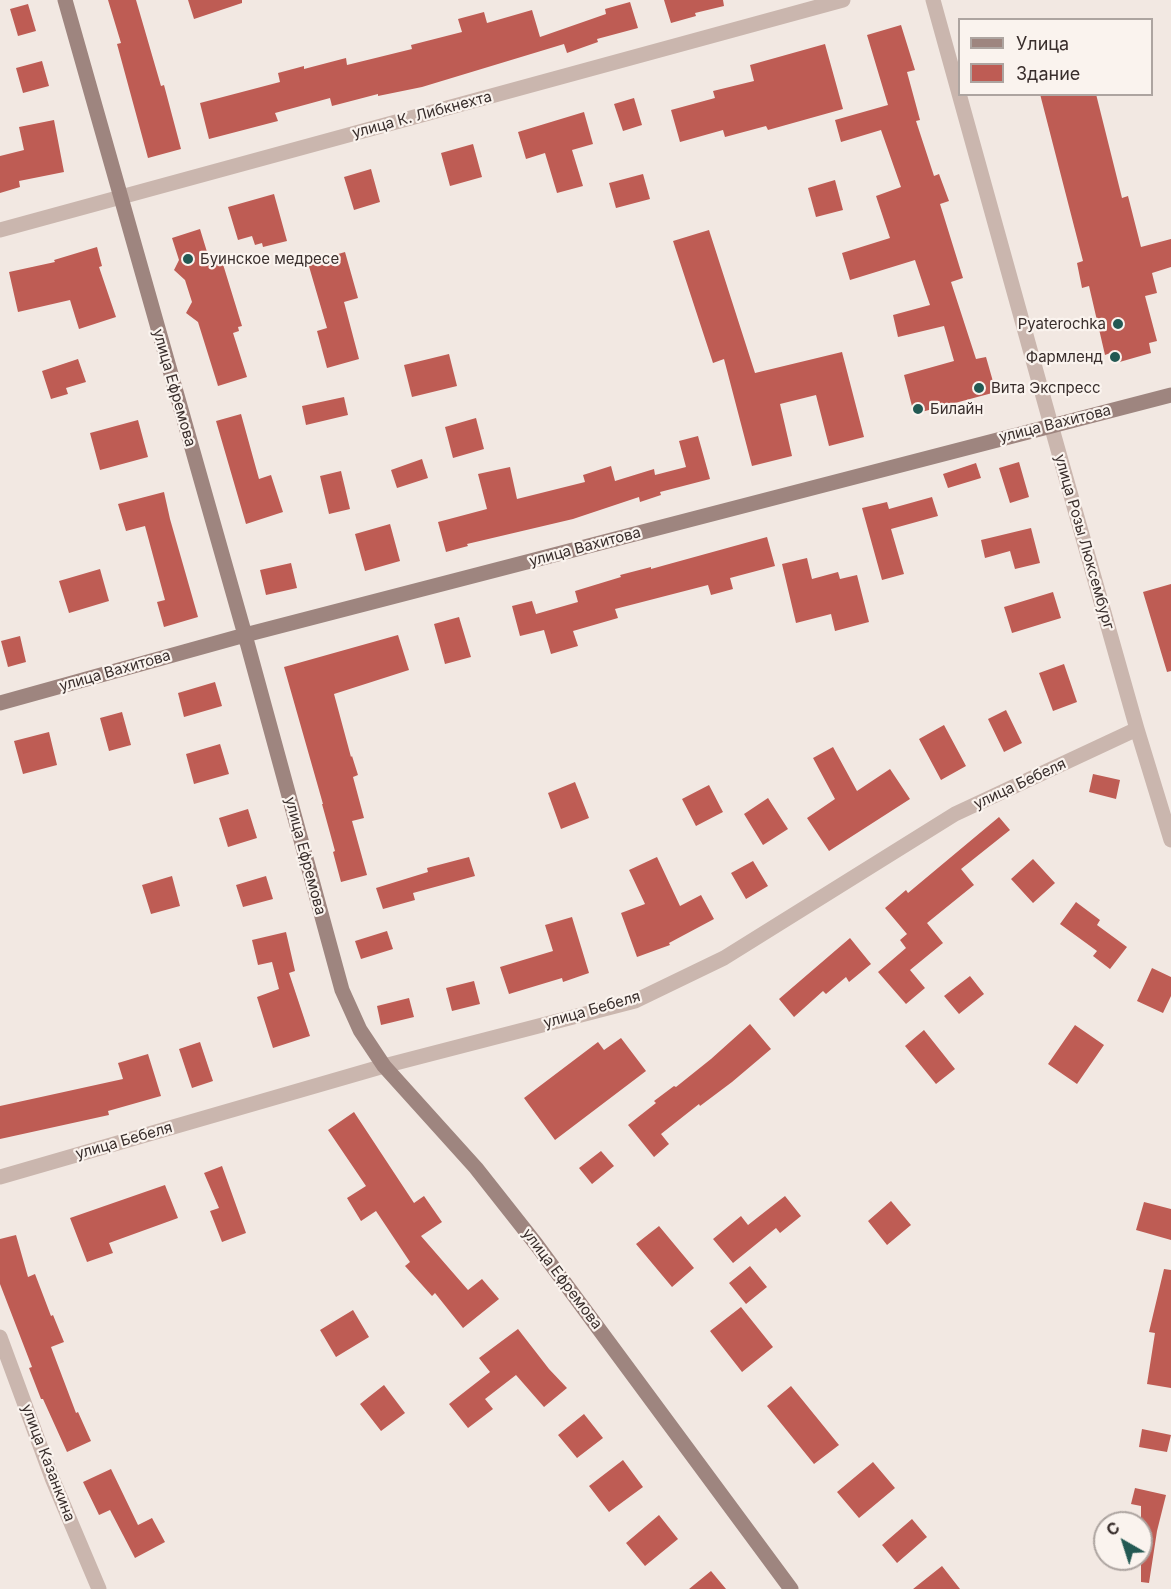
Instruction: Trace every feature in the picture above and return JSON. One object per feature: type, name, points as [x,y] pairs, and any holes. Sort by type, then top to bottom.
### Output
[{"type":"main road","name":"улица Ефремова","points":[[65,0],[245,635],[342,990],[360,1030],[384,1066],[476,1168],[536,1244],[791,1589]]},
{"type":"main road","name":"улица Вахитова","points":[[0,703],[245,635],[1171,395]]},
{"type":"street","name":"улица К. Либкнехта","points":[[0,230],[843,0]]},
{"type":"street","name":"улица Розы Люксембург","points":[[933,0],[958,90]]},
{"type":"street","name":"улица Розы Люксембург","points":[[960,96],[1137,729],[1171,840]]},
{"type":"street","name":"улица Бебеля","points":[[0,1177],[384,1066],[635,1001],[724,958],[955,814],[1137,729]]},
{"type":"street","name":"улица Казанкина","points":[[0,1336],[52,1478],[99,1589]]},
{"type":"building","points":[[108,0],[136,0],[161,86],[164,85],[181,149],[148,158],[117,44],[121,43]]},
{"type":"building","points":[[188,0],[242,0],[242,3],[194,19]]},
{"type":"building","points":[[664,0],[723,0],[724,6],[695,13],[696,16],[671,23]]},
{"type":"building","points":[[630,2],[638,28],[597,39],[598,42],[567,53],[564,44],[422,87],[378,96],[378,94],[332,106],[330,98],[275,113],[278,121],[209,139],[200,103],[280,82],[278,73],[346,58],[347,65],[412,49],[411,45],[462,32],[458,19],[484,12],[487,23],[532,10],[540,37],[606,14],[605,9]]},
{"type":"building","points":[[28,4],[36,31],[18,36],[10,9]]},
{"type":"building","points":[[901,25],[915,70],[907,72],[920,120],[916,121],[934,176],[939,174],[949,201],[940,204],[963,278],[951,282],[976,359],[986,357],[996,392],[914,414],[904,375],[954,361],[944,326],[898,337],[893,315],[930,305],[915,260],[850,280],[842,253],[890,238],[876,196],[901,187],[881,130],[841,142],[835,120],[888,105],[867,35]]},
{"type":"building","points":[[825,44],[843,109],[768,130],[766,126],[725,137],[723,130],[680,142],[671,110],[715,98],[713,91],[754,81],[750,65]]},
{"type":"building","points":[[42,61],[49,86],[23,93],[16,68]]},
{"type":"building","points":[[1041,96],[1096,96],[1122,198],[1128,196],[1141,247],[1171,239],[1171,267],[1152,273],[1157,293],[1145,296],[1157,341],[1149,343],[1151,353],[1116,363],[1113,352],[1105,355],[1089,286],[1082,288],[1077,263],[1083,261]]},
{"type":"building","points":[[634,98],[642,125],[623,131],[614,104]]},
{"type":"building","points":[[584,112],[593,144],[572,150],[583,186],[557,193],[545,153],[526,159],[518,132]]},
{"type":"building","points":[[54,120],[64,172],[19,181],[20,187],[0,193],[0,156],[24,150],[19,127]]},
{"type":"building","points":[[473,144],[482,177],[450,186],[441,153]]},
{"type":"building","points":[[371,169],[380,202],[354,210],[344,177]]},
{"type":"building","points":[[643,174],[650,199],[616,208],[609,183]]},
{"type":"building","points":[[835,180],[843,210],[816,217],[808,188]]},
{"type":"building","points":[[274,194],[287,241],[263,247],[262,243],[255,245],[252,236],[238,240],[228,207]]},
{"type":"building","points":[[200,229],[211,265],[222,261],[242,326],[238,327],[239,331],[233,333],[247,377],[218,386],[198,322],[186,313],[192,302],[185,280],[174,270],[179,260],[172,238]]},
{"type":"building","points":[[709,230],[755,373],[842,352],[864,437],[829,446],[816,395],[780,404],[792,456],[752,466],[724,359],[713,363],[673,241]]},
{"type":"building","points":[[97,247],[102,266],[99,267],[116,317],[79,329],[70,300],[18,312],[9,272],[55,262],[54,260]]},
{"type":"building","points":[[345,252],[358,298],[344,302],[359,359],[327,368],[317,331],[327,328],[308,263]]},
{"type":"building","points":[[449,354],[457,386],[412,397],[404,365]]},
{"type":"building","points":[[78,359],[86,382],[66,388],[68,394],[51,399],[42,371]]},
{"type":"building","points":[[344,397],[348,415],[306,425],[302,406]]},
{"type":"building","points":[[241,414],[259,479],[271,475],[283,512],[246,524],[216,421]]},
{"type":"building","points":[[476,418],[484,449],[453,458],[445,427]]},
{"type":"building","points":[[138,420],[148,457],[100,470],[90,433]]},
{"type":"building","points":[[698,436],[710,479],[660,492],[661,495],[640,502],[639,497],[573,519],[467,544],[468,546],[446,552],[438,522],[487,509],[478,474],[510,467],[517,499],[585,482],[583,475],[611,466],[615,481],[654,469],[655,475],[686,467],[679,441]]},
{"type":"building","points":[[422,459],[428,478],[397,488],[391,470]]},
{"type":"building","points":[[1019,462],[1029,497],[1010,503],[999,468]]},
{"type":"building","points":[[976,463],[981,478],[948,488],[943,474]]},
{"type":"building","points":[[341,471],[350,509],[329,514],[320,476]]},
{"type":"building","points":[[164,492],[198,617],[164,627],[157,602],[165,600],[145,526],[126,531],[118,504]]},
{"type":"building","points":[[932,497],[938,516],[891,529],[904,574],[882,580],[862,508],[887,502],[889,509]]},
{"type":"building","points":[[390,524],[400,561],[365,571],[355,534]]},
{"type":"building","points":[[1031,528],[1040,563],[1015,569],[1010,551],[985,558],[981,540]]},
{"type":"building","points":[[767,537],[775,566],[730,578],[733,589],[711,595],[708,585],[615,609],[618,618],[573,631],[578,646],[551,654],[544,630],[520,636],[512,606],[532,601],[536,614],[578,602],[575,591],[621,577],[620,575],[651,567],[651,569]]},
{"type":"building","points":[[807,558],[812,579],[838,572],[840,579],[857,575],[869,622],[835,631],[831,614],[796,623],[782,564]]},
{"type":"building","points":[[291,563],[297,588],[266,595],[260,570]]},
{"type":"building","points":[[100,569],[109,601],[69,613],[59,581]]},
{"type":"building","points":[[1171,584],[1171,671],[1167,672],[1143,592]]},
{"type":"building","points":[[1053,592],[1061,618],[1012,633],[1004,607]]},
{"type":"building","points":[[459,617],[471,657],[445,664],[434,624]]},
{"type":"building","points":[[398,635],[409,670],[334,694],[358,775],[353,777],[364,818],[352,821],[367,875],[341,882],[323,804],[284,667]]},
{"type":"building","points":[[20,636],[26,662],[8,667],[1,641]]},
{"type":"building","points":[[1064,664],[1077,702],[1053,711],[1039,673]]},
{"type":"building","points":[[215,682],[222,706],[184,717],[178,693]]},
{"type":"building","points":[[1006,710],[1022,743],[1004,752],[988,719]]},
{"type":"building","points":[[122,712],[131,745],[109,751],[100,718]]},
{"type":"building","points":[[944,725],[966,766],[941,780],[919,739]]},
{"type":"building","points":[[49,732],[57,765],[23,774],[14,741]]},
{"type":"building","points":[[220,744],[229,774],[194,784],[186,754]]},
{"type":"building","points":[[833,747],[857,791],[890,769],[910,799],[829,851],[807,818],[835,799],[813,758]]},
{"type":"building","points":[[1093,774],[1120,780],[1116,799],[1089,792]]},
{"type":"building","points":[[575,782],[589,818],[561,829],[548,793]]},
{"type":"building","points":[[709,785],[723,812],[696,826],[682,799]]},
{"type":"building","points":[[768,798],[788,829],[763,845],[744,814]]},
{"type":"building","points":[[248,809],[257,838],[228,847],[219,818]]},
{"type":"building","points":[[999,817],[1010,830],[961,869],[974,885],[927,923],[943,943],[910,970],[925,988],[906,1004],[878,972],[906,948],[900,940],[907,934],[885,908],[906,890],[908,893]]},
{"type":"building","points":[[469,857],[475,876],[413,893],[415,900],[383,909],[376,888],[428,872],[427,868]]},
{"type":"building","points":[[657,857],[680,906],[701,895],[714,919],[669,943],[670,945],[637,957],[621,913],[645,904],[629,870]]},
{"type":"building","points":[[1033,859],[1055,883],[1033,903],[1011,879]]},
{"type":"building","points":[[753,861],[768,886],[746,899],[731,873]]},
{"type":"building","points":[[172,876],[180,906],[151,914],[142,885]]},
{"type":"building","points":[[266,876],[273,899],[243,907],[236,885]]},
{"type":"building","points":[[1076,902],[1100,920],[1097,925],[1127,947],[1110,969],[1093,956],[1097,951],[1060,924]]},
{"type":"building","points":[[572,917],[589,973],[563,982],[562,978],[509,994],[500,967],[553,951],[545,925]]},
{"type":"building","points":[[387,931],[393,949],[361,959],[355,941]]},
{"type":"building","points":[[286,932],[295,971],[289,973],[310,1036],[273,1048],[257,997],[279,989],[272,962],[258,965],[252,940]]},
{"type":"building","points":[[850,938],[871,964],[849,982],[846,977],[826,994],[823,991],[794,1017],[779,999]]},
{"type":"building","points":[[1152,968],[1171,977],[1171,996],[1163,1013],[1137,1001]]},
{"type":"building","points":[[970,976],[984,994],[959,1014],[944,996]]},
{"type":"building","points":[[474,981],[480,1004],[452,1011],[446,988]]},
{"type":"building","points":[[409,998],[414,1017],[381,1025],[377,1006]]},
{"type":"building","points":[[750,1024],[771,1049],[732,1082],[661,1134],[669,1144],[654,1157],[628,1125],[656,1103],[654,1101],[711,1059]]},
{"type":"building","points":[[1075,1025],[1104,1045],[1077,1084],[1048,1064]]},
{"type":"building","points":[[924,1030],[955,1069],[936,1084],[905,1046]]},
{"type":"building","points":[[621,1038],[646,1071],[555,1140],[524,1098],[598,1042],[604,1050]]},
{"type":"building","points":[[200,1042],[213,1081],[192,1088],[179,1049]]},
{"type":"building","points":[[148,1054],[161,1096],[108,1111],[109,1115],[0,1139],[0,1106],[123,1079],[118,1063]]},
{"type":"building","points":[[354,1112],[414,1203],[424,1196],[442,1222],[421,1236],[468,1290],[482,1279],[499,1299],[463,1328],[435,1293],[432,1296],[405,1266],[410,1262],[376,1211],[361,1221],[347,1198],[366,1186],[328,1130]]},
{"type":"building","points":[[601,1151],[614,1166],[592,1184],[579,1168]]},
{"type":"building","points":[[222,1166],[246,1233],[222,1242],[210,1211],[219,1208],[204,1173]]},
{"type":"building","points":[[165,1185],[178,1218],[109,1243],[113,1253],[87,1262],[70,1218]]},
{"type":"building","points":[[785,1196],[801,1216],[780,1233],[776,1228],[733,1263],[713,1239],[741,1216],[748,1225]]},
{"type":"building","points":[[891,1201],[911,1225],[887,1245],[868,1221]]},
{"type":"building","points":[[1144,1202],[1171,1209],[1171,1240],[1136,1230]]},
{"type":"building","points":[[659,1226],[694,1268],[672,1287],[636,1244]]},
{"type":"building","points":[[16,1235],[28,1277],[35,1274],[64,1342],[51,1347],[76,1413],[78,1412],[91,1441],[67,1452],[41,1399],[29,1368],[32,1367],[0,1284],[0,1239]]},
{"type":"building","points":[[750,1266],[767,1287],[746,1304],[729,1283]]},
{"type":"building","points":[[1164,1269],[1171,1270],[1171,1388],[1147,1384],[1155,1333],[1149,1332]]},
{"type":"building","points":[[741,1307],[773,1347],[742,1372],[710,1331]]},
{"type":"building","points":[[353,1310],[369,1337],[336,1357],[320,1330]]},
{"type":"building","points":[[518,1329],[567,1388],[544,1407],[516,1375],[485,1399],[493,1409],[468,1428],[449,1404],[490,1372],[479,1358]]},
{"type":"building","points":[[384,1385],[405,1413],[381,1431],[360,1404]]},
{"type":"building","points":[[791,1386],[839,1445],[814,1464],[767,1406]]},
{"type":"building","points":[[584,1414],[603,1438],[577,1458],[558,1435]]},
{"type":"building","points":[[1142,1429],[1171,1435],[1167,1452],[1139,1447]]},
{"type":"building","points":[[623,1460],[643,1487],[609,1512],[589,1486]]},
{"type":"building","points":[[873,1462],[895,1488],[859,1518],[837,1492]]},
{"type":"building","points":[[111,1469],[138,1525],[152,1518],[165,1542],[135,1558],[110,1510],[99,1515],[83,1482]]},
{"type":"building","points":[[1135,1488],[1166,1495],[1153,1557],[1153,1511],[1141,1511],[1141,1506],[1131,1504]]},
{"type":"building","points":[[659,1515],[678,1539],[645,1566],[626,1543]]},
{"type":"building","points":[[912,1519],[927,1537],[897,1563],[882,1545]]},
{"type":"building","points":[[942,1566],[960,1589],[913,1589]]},
{"type":"building","points":[[711,1571],[726,1589],[689,1589]]},
{"type":"building","points":[[1141,1571],[1151,1571],[1149,1583],[1141,1582]]},
{"type":"place","name":"Буинское медресе","points":[[188,259]]},
{"type":"place","name":"Pyaterochka","points":[[1118,324]]},
{"type":"place","name":"Фармленд","points":[[1115,357]]},
{"type":"place","name":"Вита Экспресс","points":[[979,388]]},
{"type":"place","name":"Билайн","points":[[918,409]]}]
